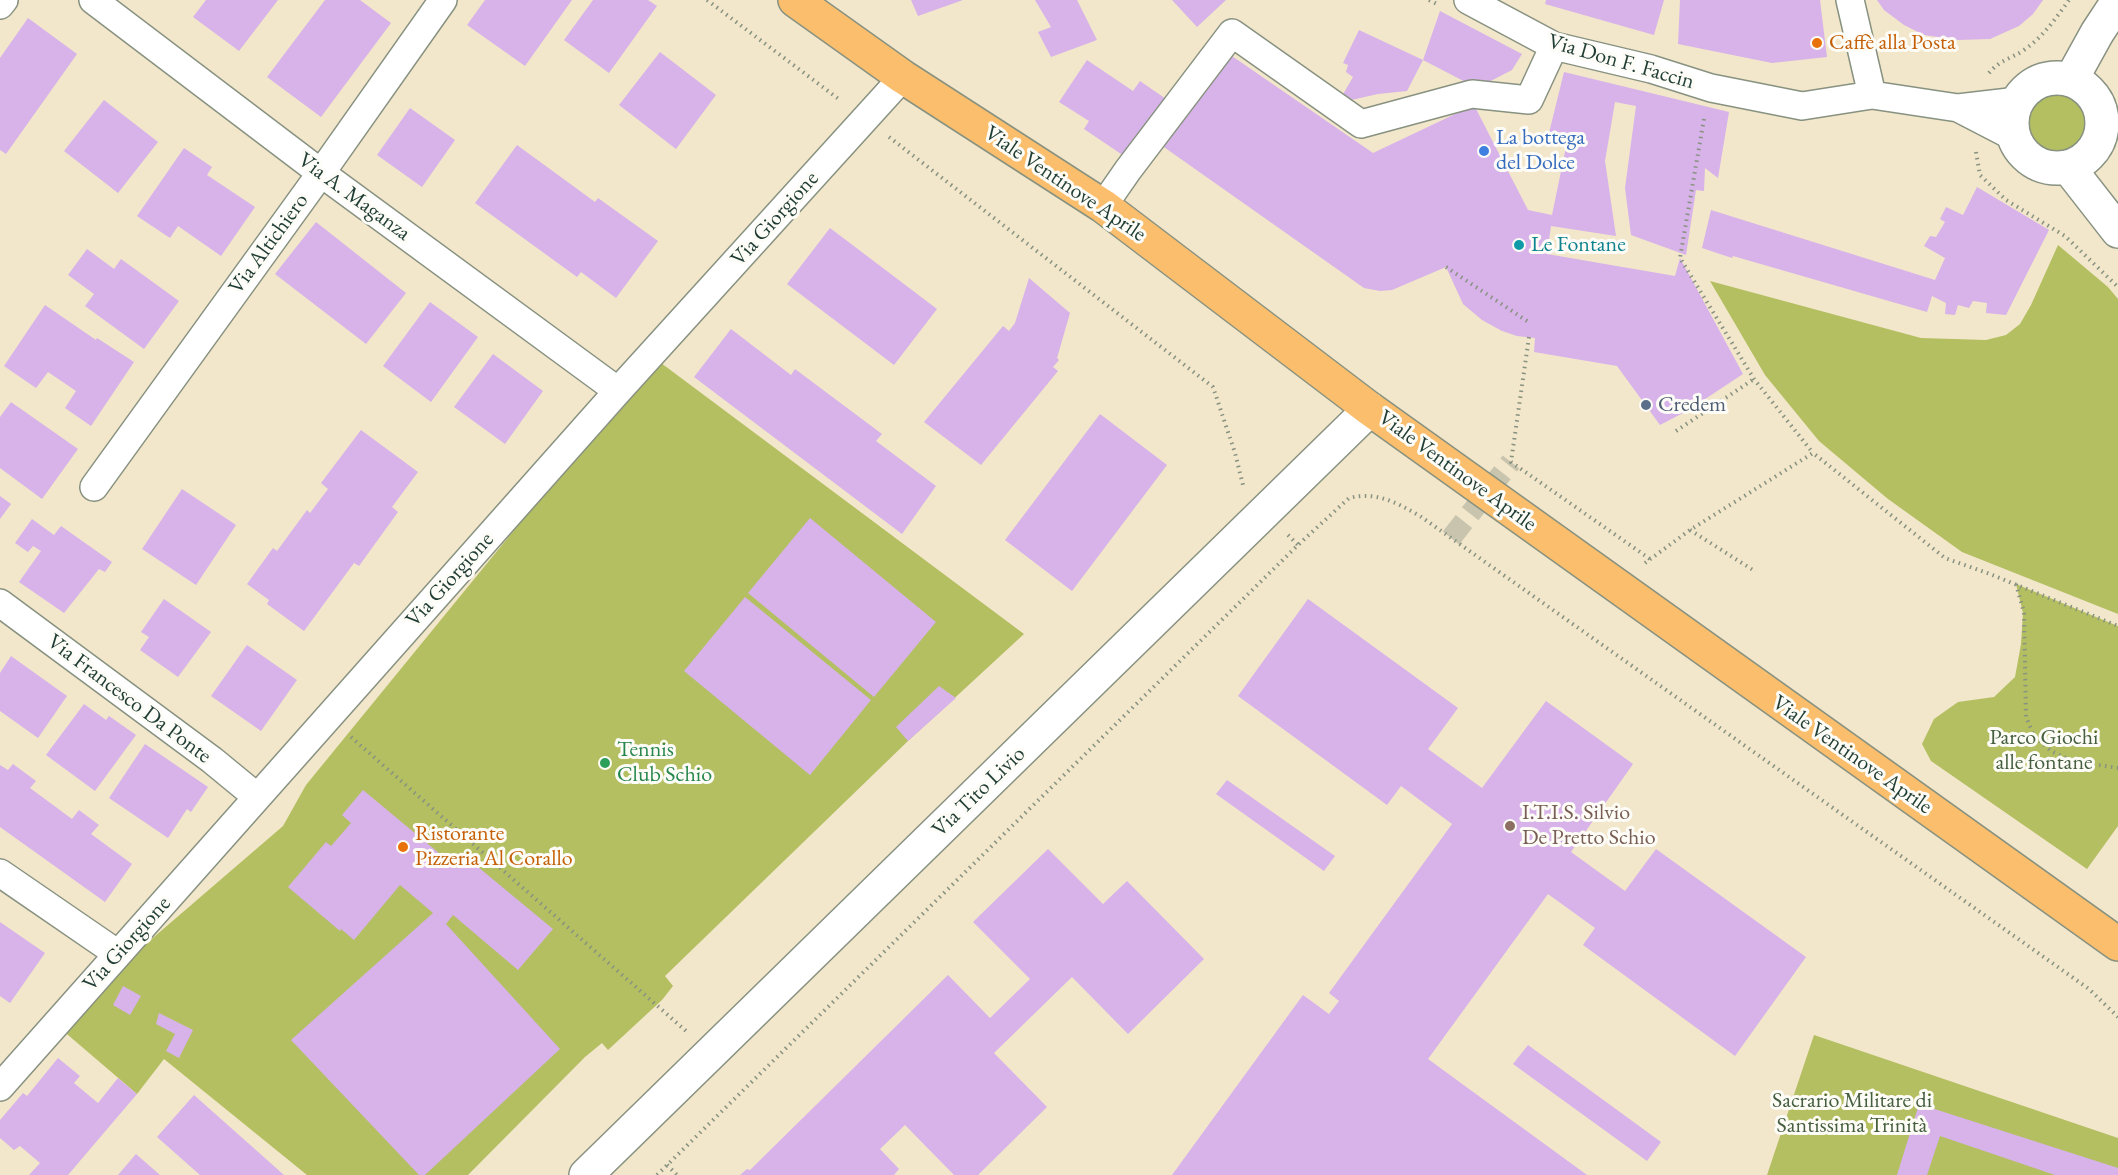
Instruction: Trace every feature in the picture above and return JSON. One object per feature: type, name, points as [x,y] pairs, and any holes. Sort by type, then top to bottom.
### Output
[{"type":"main road","name":"Viale Ventinove Aprile","points":[[795,0],[903,78],[1103,206],[1370,409],[2118,944]]},
{"type":"street","points":[[0,5],[4,0]]},
{"type":"street","name":"Via A. Maganza","points":[[93,0],[321,173],[618,391]]},
{"type":"street","name":"Via Altichiero","points":[[94,487],[443,0]]},
{"type":"street","name":"Via Don F. Faccin","points":[[1467,0],[1554,46],[1651,69],[1712,88],[1802,106],[1872,95],[1958,108]]},
{"type":"street","points":[[1850,0],[1872,95]]},
{"type":"street","points":[[2071,80],[2118,1]]},
{"type":"street","name":"Viale Ventinove Aprile","points":[[1103,206],[1232,33],[1361,124],[1472,94],[1529,100],[1554,46]]},
{"type":"street","points":[[2097,33],[2097,100]]},
{"type":"street","name":"Via Giorgione","points":[[0,1087],[618,391],[903,78]]},
{"type":"street","points":[[2059,78],[2081,84],[2097,100],[2102,112],[2101,136],[2096,147],[2078,162],[2048,167],[2029,159],[2020,149],[2014,137],[2013,112],[2025,91],[2041,81],[2059,78]]},
{"type":"street","points":[[1958,108],[2018,100]]},
{"type":"street","points":[[1958,108],[2014,137]]},
{"type":"street","points":[[2078,162],[2118,216]]},
{"type":"street","points":[[2078,162],[2118,231]]},
{"type":"street","name":"Via Tito Livio","points":[[586,1175],[1370,409]]},
{"type":"street","name":"Via Francesco Da Ponte","points":[[0,603],[212,760],[257,797]]},
{"type":"street","points":[[0,873],[118,954]]},
{"type":"path","points":[[707,0],[1213,387],[1244,488]]},
{"type":"path","name":"Via Don F. Faccin","points":[[1712,88],[1707,100],[1680,258],[1754,379]]},
{"type":"path","points":[[1446,267],[1530,323]]},
{"type":"path","points":[[1529,338],[1511,462],[1650,560]]},
{"type":"path","points":[[1676,431],[1754,379],[1813,453],[1945,558],[2118,626]]},
{"type":"path","points":[[1615,585],[1690,530],[1813,453]]},
{"type":"path","points":[[657,1175],[1298,545],[1349,498],[1358,496],[1392,500],[1420,516],[2089,989],[2118,1017]]},
{"type":"path","points":[[1690,530],[1754,570]]},
{"type":"path","points":[[2016,584],[2024,613],[2026,717],[2034,736],[2051,751],[2072,761],[2118,768]]},
{"type":"path","points":[[329,717],[712,1053]]},
{"type":"path","points":[[667,1166],[676,1175]]},
{"type":"green space","points":[[2058,91],[2070,93],[2080,100],[2087,110],[2089,122],[2087,134],[2080,144],[2070,151],[2058,153],[2046,151],[2036,144],[2029,134],[2027,122],[2029,110],[2036,100],[2046,93]]},
{"type":"green space","points":[[2058,245],[2108,287],[2118,299],[2118,614],[1962,552],[1888,499],[1819,441],[1765,375],[1710,281],[1921,338],[1986,340],[2006,335],[2020,324]]},
{"type":"green space","name":"Tennis Club Schio","points":[[657,360],[1024,634],[908,741],[665,976],[673,986],[662,1000],[608,1050],[602,1043],[585,1057],[468,1175],[307,1175],[164,1059],[137,1094],[54,1023],[283,826],[306,785],[640,376]]},
{"type":"green space","name":"Parco Giochi alle fontane","points":[[2016,584],[2118,626],[2118,826],[2087,869],[1931,761],[1922,744],[1934,719],[1958,702],[1994,697],[2015,677],[2021,644],[2023,613]]},
{"type":"green space","name":"Sacrario Militare di Santissima Trinità","points":[[1814,1035],[2118,1138],[2118,1175],[1767,1175]]},
{"type":"building","points":[[206,0],[278,0],[239,51],[193,17]]},
{"type":"building","points":[[325,0],[360,0],[391,23],[321,117],[267,77]]},
{"type":"building","points":[[485,0],[572,0],[525,66],[467,25]]},
{"type":"building","points":[[593,0],[648,0],[657,6],[609,73],[564,40]]},
{"type":"building","points":[[911,0],[963,0],[918,16]]},
{"type":"building","points":[[1035,0],[1077,0],[1097,40],[1051,57],[1038,32],[1051,27]]},
{"type":"building","points":[[1172,0],[1226,0],[1197,27]]},
{"type":"building","points":[[1546,0],[1664,0],[1654,35],[1545,4]]},
{"type":"building","points":[[1680,0],[1820,0],[1827,57],[1772,63],[1678,44]]},
{"type":"building","points":[[1877,0],[2043,0],[2033,14],[2019,26],[1990,39],[1958,40],[1924,35],[1904,25],[1884,10]]},
{"type":"building","points":[[1440,11],[1522,54],[1512,70],[1477,88],[1423,60]]},
{"type":"building","points":[[28,18],[77,54],[6,154],[0,150],[0,58]]},
{"type":"building","points":[[1359,30],[1423,60],[1407,91],[1378,94],[1338,103],[1353,77],[1346,72],[1348,65],[1343,63]]},
{"type":"building","points":[[660,52],[716,95],[676,149],[619,105]]},
{"type":"building","points":[[1229,54],[1373,153],[1474,105],[1528,210],[1552,215],[1567,142],[1548,137],[1564,72],[1729,112],[1718,178],[1705,168],[1704,191],[1696,190],[1686,255],[1631,235],[1625,188],[1636,106],[1615,102],[1605,161],[1616,236],[1551,226],[1547,254],[1675,276],[1680,258],[1743,374],[1687,411],[1660,425],[1617,366],[1534,352],[1535,338],[1502,331],[1482,320],[1463,304],[1446,267],[1392,290],[1380,291],[1364,288],[1161,145]]},
{"type":"building","points":[[1087,60],[1133,91],[1140,81],[1166,99],[1127,158],[1084,129],[1089,121],[1059,102]]},
{"type":"building","points":[[104,100],[158,142],[118,193],[64,151]]},
{"type":"building","points":[[410,108],[455,140],[422,187],[377,155]]},
{"type":"building","points":[[517,145],[595,202],[598,198],[658,241],[616,298],[581,272],[577,277],[475,203]]},
{"type":"building","points":[[184,148],[212,167],[207,175],[255,207],[221,256],[178,226],[170,238],[137,216]]},
{"type":"building","points":[[1977,187],[2049,230],[2006,315],[1986,313],[1987,303],[1973,301],[1969,308],[1958,305],[1955,315],[1945,314],[1946,303],[1932,296],[1927,312],[1702,248],[1711,210],[1935,280],[1945,258],[1924,246],[1930,236],[1936,237],[1945,222],[1940,219],[1946,207],[1963,215]]},
{"type":"building","points":[[316,222],[406,293],[366,344],[275,274]]},
{"type":"building","points":[[830,228],[937,309],[894,365],[787,284]]},
{"type":"building","points":[[87,249],[114,269],[121,259],[179,301],[144,349],[85,306],[94,294],[68,275]]},
{"type":"building","points":[[1029,278],[1070,313],[1057,358],[1059,360],[1053,367],[1058,371],[981,465],[924,422],[1003,326],[1009,331],[1015,323]]},
{"type":"building","points":[[430,302],[478,337],[431,402],[383,366]]},
{"type":"building","points":[[45,305],[96,340],[97,338],[134,362],[91,426],[65,408],[76,391],[48,372],[36,388],[4,366]]},
{"type":"building","points":[[731,329],[791,375],[795,369],[882,434],[876,441],[936,486],[902,534],[694,377]]},
{"type":"building","points":[[493,354],[543,391],[505,444],[454,407]]},
{"type":"building","points":[[11,402],[78,449],[42,499],[0,468],[0,417]]},
{"type":"building","points":[[1100,414],[1167,465],[1072,591],[1005,540]]},
{"type":"building","points":[[361,430],[418,472],[392,507],[398,512],[359,566],[354,563],[304,631],[267,604],[269,600],[247,584],[273,548],[277,551],[307,510],[310,513],[328,489],[321,483]]},
{"type":"building","points":[[182,489],[236,525],[196,585],[142,549]]},
{"type":"building","points":[[0,496],[11,504],[0,519]]},
{"type":"building","points":[[810,518],[936,622],[874,697],[748,593]]},
{"type":"building","points":[[32,519],[54,535],[61,526],[112,562],[105,572],[99,569],[64,613],[19,582],[41,551],[33,546],[28,552],[15,543]]},
{"type":"building","points":[[745,597],[871,700],[810,775],[684,671]]},
{"type":"building","points":[[164,599],[211,632],[178,677],[140,650],[149,637],[141,632]]},
{"type":"building","points":[[1308,599],[1458,708],[1428,749],[1482,788],[1546,701],[1633,764],[1571,852],[1625,891],[1656,849],[1806,957],[1735,1056],[1583,945],[1595,928],[1548,894],[1428,1059],[1587,1175],[1172,1175],[1303,995],[1329,1014],[1339,1001],[1329,993],[1452,824],[1401,786],[1387,805],[1238,696]]},
{"type":"building","points":[[247,645],[297,680],[261,731],[211,696]]},
{"type":"building","points":[[11,656],[67,696],[38,738],[0,711],[0,673]]},
{"type":"building","points":[[939,686],[956,698],[908,741],[896,727]]},
{"type":"building","points":[[84,704],[106,720],[109,716],[136,735],[95,791],[46,755]]},
{"type":"building","points":[[145,744],[208,787],[191,812],[187,809],[168,838],[109,798]]},
{"type":"building","points":[[13,764],[36,781],[30,788],[72,819],[79,810],[99,825],[91,834],[132,864],[105,902],[0,827],[0,765],[8,770]]},
{"type":"building","points":[[1227,780],[1335,856],[1324,871],[1216,794]]},
{"type":"building","points":[[363,790],[457,868],[466,857],[553,929],[518,970],[453,915],[446,924],[560,1049],[425,1175],[419,1175],[291,1040],[433,913],[400,885],[354,940],[288,887],[326,842],[331,846],[351,823],[342,815]]},
{"type":"building","points":[[1048,849],[1103,904],[1127,881],[1204,959],[1128,1034],[1072,977],[994,1053],[1047,1107],[978,1175],[954,1175],[905,1125],[880,1149],[899,1169],[894,1175],[740,1175],[747,1169],[750,1170],[948,975],[990,1018],[1030,979],[973,922]]},
{"type":"building","points":[[0,922],[45,953],[10,1003],[0,996]]},
{"type":"building","points":[[123,986],[141,996],[130,1015],[113,1005]]},
{"type":"building","points":[[159,1013],[193,1030],[179,1058],[166,1051],[175,1034],[156,1024]]},
{"type":"building","points":[[1528,1045],[1661,1142],[1647,1161],[1513,1064]]},
{"type":"building","points":[[58,1058],[80,1076],[74,1083],[98,1103],[118,1078],[137,1094],[68,1175],[29,1175],[40,1163],[20,1146],[14,1150],[0,1138],[0,1120],[23,1093],[27,1096]]},
{"type":"building","points":[[194,1095],[284,1175],[200,1175],[157,1137]]},
{"type":"building","points":[[1919,1104],[2118,1168],[2118,1175],[2055,1175],[1940,1136],[1927,1175],[1897,1175]]},
{"type":"building","points":[[136,1154],[160,1175],[118,1175]]},
{"type":"tunnel","points":[[1451,538],[1511,462]]},
{"type":"place","name":"Caffè alla Posta","points":[[1817,43]]},
{"type":"place","name":"La bottega del Dolce","points":[[1484,151]]},
{"type":"place","name":"Le Fontane","points":[[1519,245]]},
{"type":"place","name":"Credem","points":[[1646,405]]},
{"type":"place","name":"Tennis Club Schio","points":[[605,763]]},
{"type":"place","name":"I.T.I.S. Silvio De Pretto Schio","points":[[1510,826]]},
{"type":"place","name":"Ristorante Pizzeria Al Corallo","points":[[403,847]]}]
